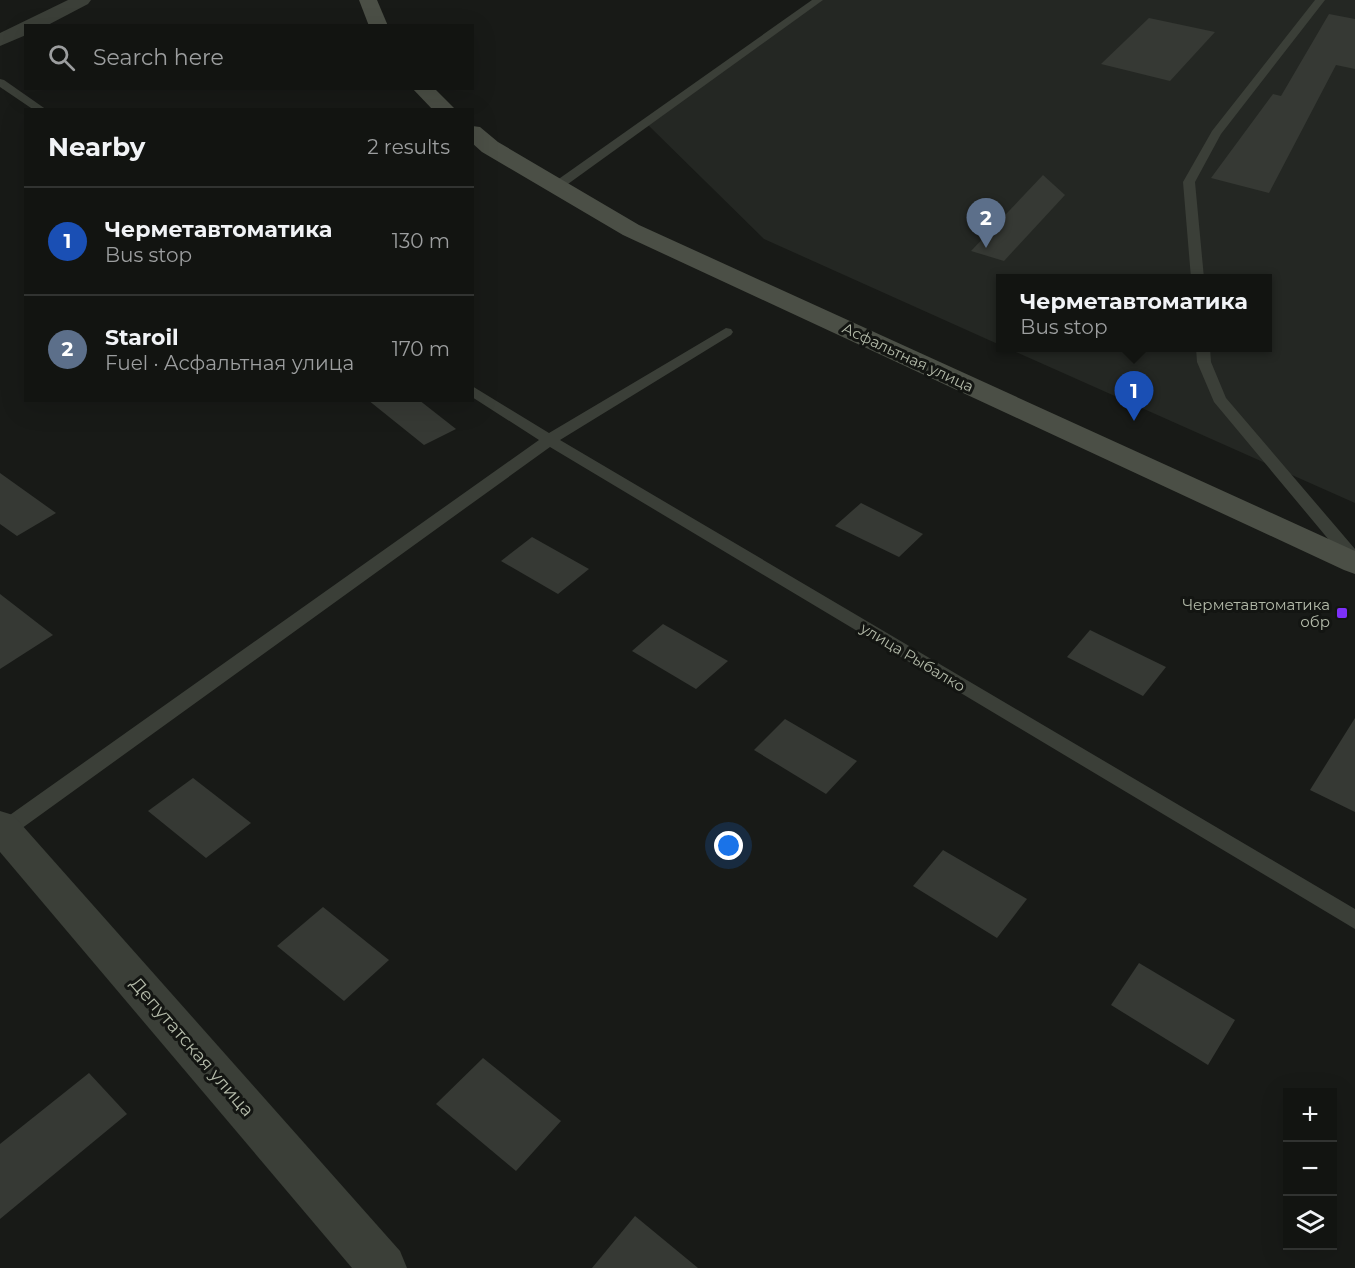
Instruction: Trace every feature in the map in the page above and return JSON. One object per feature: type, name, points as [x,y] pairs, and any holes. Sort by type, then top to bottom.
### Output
[{"type":"main road","points":[[368,0],[378,24]]},
{"type":"main road","points":[[424,90],[444,108]]},
{"type":"main road","name":"Асфальтная улица","points":[[474,134],[490,147],[631,230],[1355,562]]},
{"type":"street","points":[[34,24],[82,0]]},
{"type":"street","points":[[0,40],[24,29]]},
{"type":"street","name":"Депутатская улица","points":[[2,830],[383,1268]]},
{"type":"lane","points":[[557,186],[818,0]]},
{"type":"lane","points":[[1197,274],[1189,182],[1216,133],[1320,0]]},
{"type":"lane","points":[[0,82],[39,108]]},
{"type":"lane","points":[[2,830],[549,440],[726,332]]},
{"type":"lane","points":[[1203,352],[1204,362],[1220,399],[1355,562]]},
{"type":"lane","name":"улица Рыбалко","points":[[474,391],[549,440],[1355,921]]},
{"type":"shaded area","points":[[817,0],[1355,0],[1355,503],[1016,352],[1272,352],[1272,274],[996,274],[996,343],[764,239],[646,123]]},
{"type":"building","points":[[1329,14],[1355,19],[1355,69],[1336,65],[1269,193],[1211,178],[1273,94],[1281,96]]},
{"type":"building","points":[[1149,18],[1215,32],[1170,81],[1101,64]]},
{"type":"building","points":[[1043,175],[1065,195],[1004,261],[971,251]]},
{"type":"building","points":[[370,402],[422,402],[456,429],[424,445]]},
{"type":"building","points":[[0,473],[56,513],[17,536],[0,524]]},
{"type":"building","points":[[861,503],[923,534],[899,557],[835,526]]},
{"type":"building","points":[[532,537],[589,569],[558,594],[501,561]]},
{"type":"building","points":[[0,594],[53,635],[0,669]]},
{"type":"building","points":[[663,624],[728,661],[696,689],[632,651]]},
{"type":"building","points":[[1090,630],[1166,667],[1143,696],[1067,657]]},
{"type":"building","points":[[1355,718],[1355,812],[1310,790]]},
{"type":"building","points":[[785,719],[857,761],[826,794],[754,750]]},
{"type":"building","points":[[193,778],[251,823],[206,858],[148,811]]},
{"type":"building","points":[[943,850],[1027,899],[997,938],[913,886]]},
{"type":"building","points":[[323,907],[389,960],[344,1001],[277,946]]},
{"type":"building","points":[[1139,963],[1235,1020],[1208,1065],[1111,1005]]},
{"type":"building","points":[[483,1058],[561,1121],[516,1171],[436,1104]]},
{"type":"building","points":[[89,1073],[127,1114],[0,1219],[0,1144]]},
{"type":"building","points":[[635,1216],[698,1268],[592,1268]]},
{"type":"place","name":"Staroil","points":[[986,248]]},
{"type":"place","name":"Черметавтоматика","points":[[1134,421]]},
{"type":"place","name":"Черметавтоматика обр","points":[[1342,613]]}]
